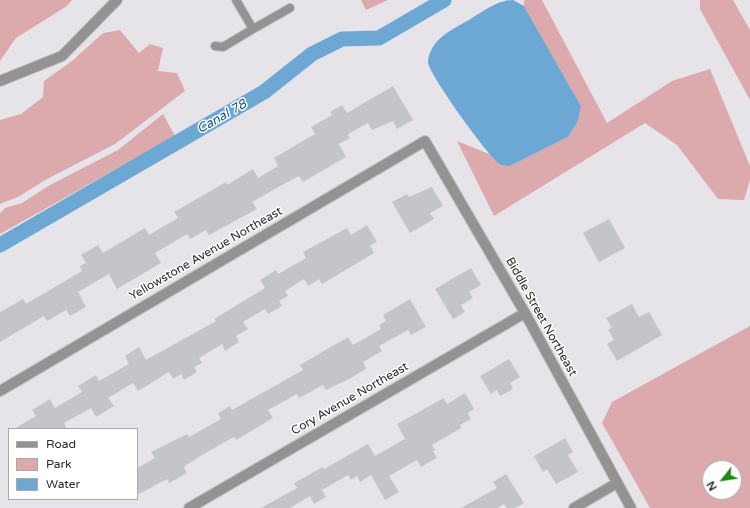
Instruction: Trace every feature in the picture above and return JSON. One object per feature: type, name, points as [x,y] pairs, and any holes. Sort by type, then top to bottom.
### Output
[{"type":"street","points":[[0,81],[62,56],[117,0]]},
{"type":"street","name":"Biddle Street Northeast","points":[[425,140],[525,313],[631,508]]},
{"type":"street","name":"Yellowstone Avenue Northeast","points":[[0,390],[425,140]]},
{"type":"street","name":"Cory Avenue Northeast","points":[[188,508],[525,313]]},
{"type":"street","points":[[574,508],[617,483]]},
{"type":"lane","points":[[236,0],[253,29]]},
{"type":"lane","points":[[215,46],[223,47],[290,8]]},
{"type":"green space","points":[[0,0],[72,0],[67,6],[16,38],[0,61]]},
{"type":"green space","points":[[361,0],[388,0],[366,10]]},
{"type":"green space","points":[[524,0],[542,0],[607,123],[672,81],[710,69],[750,166],[750,180],[744,200],[718,199],[677,145],[645,123],[494,216],[457,141],[489,154],[500,165],[510,166],[568,137],[578,121],[581,106],[524,6]]},
{"type":"green space","points":[[700,0],[733,0],[750,30],[750,100],[700,9]]},
{"type":"green space","points":[[120,30],[139,53],[150,44],[163,48],[158,71],[177,73],[185,91],[115,144],[47,179],[18,197],[0,204],[0,120],[21,114],[43,97],[44,81],[72,61],[103,33]]},
{"type":"green space","points":[[163,114],[175,136],[0,234],[0,213],[5,208],[22,203],[50,185],[118,150]]},
{"type":"green space","points":[[750,326],[750,508],[650,508],[602,423],[612,402]]},
{"type":"water","points":[[513,0],[524,6],[581,106],[578,121],[568,137],[510,166],[507,166],[498,163],[470,129],[446,95],[430,68],[428,61],[433,47],[443,36],[495,4]]},
{"type":"building","points":[[393,86],[413,120],[397,129],[393,121],[372,130],[368,123],[348,134],[350,138],[339,144],[346,157],[303,182],[299,176],[280,186],[252,202],[257,209],[209,235],[206,230],[190,239],[187,234],[155,253],[161,263],[117,289],[109,274],[78,292],[86,307],[70,316],[66,310],[47,321],[44,316],[0,342],[0,312],[23,299],[26,304],[82,271],[80,266],[86,263],[81,255],[98,245],[103,253],[145,228],[149,235],[178,218],[174,212],[226,182],[227,185],[253,169],[258,178],[278,166],[274,158],[315,134],[311,127],[332,115],[330,112],[342,105],[347,113]]},
{"type":"building","points":[[432,187],[443,206],[430,213],[434,219],[410,233],[392,202],[407,194],[409,197]]},
{"type":"building","points":[[609,219],[625,248],[599,262],[583,233]]},
{"type":"building","points":[[367,225],[377,242],[370,246],[374,253],[322,284],[319,279],[308,286],[304,279],[285,291],[288,296],[279,301],[282,306],[268,314],[265,309],[243,322],[248,329],[236,336],[239,342],[225,351],[222,344],[199,358],[202,363],[194,367],[197,372],[184,380],[181,374],[173,379],[169,372],[138,391],[133,383],[108,398],[114,406],[96,417],[91,408],[64,423],[66,428],[16,428],[36,416],[32,410],[50,399],[55,408],[82,392],[78,386],[96,375],[99,381],[129,364],[125,356],[139,347],[146,360],[216,321],[214,319],[265,288],[260,280],[276,270],[278,274],[306,258],[303,252],[347,228],[351,235]]},
{"type":"building","points":[[471,268],[481,285],[469,292],[473,298],[461,305],[465,312],[453,319],[435,289]]},
{"type":"building","points":[[410,299],[426,327],[411,335],[408,330],[379,346],[382,351],[363,362],[366,369],[349,379],[326,390],[323,385],[299,398],[297,394],[268,410],[273,418],[236,440],[234,437],[200,456],[184,467],[187,473],[169,483],[167,479],[138,494],[138,467],[155,458],[151,452],[187,434],[189,437],[221,419],[218,413],[230,406],[232,410],[303,370],[300,365],[348,337],[353,345],[381,329],[379,325],[386,321],[383,315]]},
{"type":"building","points":[[632,304],[639,317],[649,312],[662,335],[617,361],[607,344],[614,340],[608,330],[612,328],[606,318]]},
{"type":"building","points":[[509,359],[520,377],[510,383],[513,389],[500,396],[497,390],[491,394],[480,376]]},
{"type":"building","points":[[465,393],[474,409],[468,413],[471,419],[460,425],[461,428],[432,445],[435,450],[433,451],[437,458],[421,467],[417,460],[389,476],[399,492],[385,500],[371,475],[360,482],[357,476],[351,480],[348,475],[322,490],[326,497],[314,504],[310,496],[290,508],[261,508],[297,488],[294,483],[323,467],[324,469],[368,444],[375,456],[405,439],[397,424],[444,398],[447,404]]},
{"type":"building","points":[[565,438],[573,452],[568,455],[578,472],[556,484],[547,469],[543,472],[534,456]]},
{"type":"building","points":[[506,474],[524,503],[515,508],[507,508],[504,504],[497,508],[461,508],[497,488],[493,482]]},
{"type":"waterway","name":"Canal 78","points":[[0,245],[264,92],[312,54],[342,39],[379,38],[444,0]]}]
